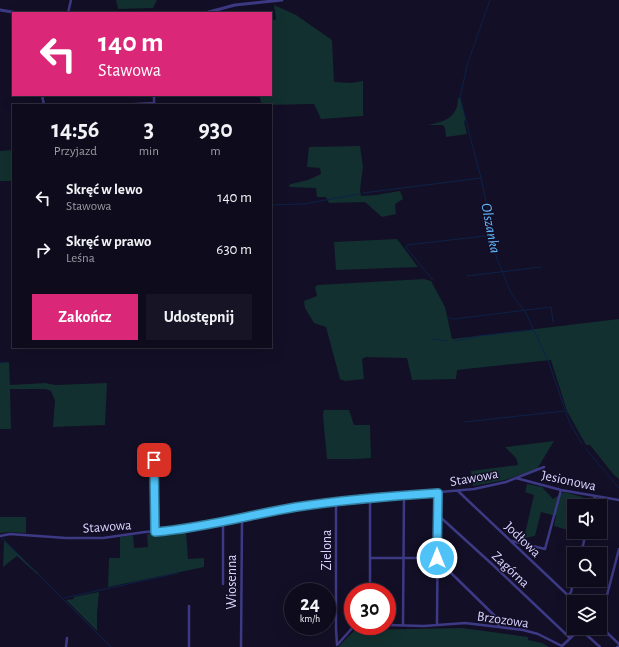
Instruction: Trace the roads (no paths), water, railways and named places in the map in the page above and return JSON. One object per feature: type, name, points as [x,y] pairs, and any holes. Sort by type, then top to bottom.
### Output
[{"type":"street","points":[[68,12],[71,0]]},
{"type":"street","points":[[209,12],[235,5],[282,0]]},
{"type":"street","points":[[0,10],[12,12]]},
{"type":"street","points":[[154,460],[155,532]]},
{"type":"street","name":"Stawowa","points":[[0,536],[10,534],[66,538],[103,538],[183,530],[296,507],[458,491],[498,484],[544,467]]},
{"type":"street","name":"Jesionowa","points":[[515,478],[561,490],[619,500]]},
{"type":"street","points":[[510,541],[545,549],[561,490]]},
{"type":"street","name":"Jodłowa","points":[[458,491],[567,595]]},
{"type":"street","points":[[437,625],[438,493]]},
{"type":"street","points":[[403,625],[404,496]]},
{"type":"street","points":[[370,499],[370,583]]},
{"type":"street","name":"Zielona","points":[[336,503],[337,645],[346,635]]},
{"type":"street","name":"Zagórna","points":[[438,514],[570,638]]},
{"type":"street","name":"Wiosenna","points":[[241,647],[242,518]]},
{"type":"street","points":[[223,584],[224,521]]},
{"type":"street","points":[[607,595],[619,549]]},
{"type":"street","points":[[370,558],[437,558]]},
{"type":"street","points":[[437,563],[450,572],[497,618],[499,627]]},
{"type":"street","points":[[189,606],[189,647]]},
{"type":"street","name":"Brzozowa","points":[[396,625],[465,623],[523,630],[538,634],[562,646],[580,629],[600,647]]},
{"type":"street","points":[[607,634],[618,646]]},
{"type":"street","points":[[66,647],[67,638]]},
{"type":"waterway","name":"Olszanka","points":[[490,0],[467,65],[460,98],[481,178],[493,233],[496,256],[511,293],[526,313],[549,363],[569,421],[582,444]]},
{"type":"waterway","points":[[363,193],[481,178]]},
{"type":"waterway","points":[[272,205],[304,204],[359,194]]},
{"type":"waterway","points":[[433,280],[407,249],[407,245],[493,235]]},
{"type":"waterway","name":"Olszanka","points":[[467,276],[541,267]]},
{"type":"waterway","points":[[448,318],[454,319],[551,307],[553,322]]},
{"type":"waterway","points":[[455,341],[478,336],[533,330]]},
{"type":"waterway","points":[[433,339],[447,341]]},
{"type":"waterway","points":[[0,363],[6,362]]},
{"type":"waterway","points":[[465,422],[564,411]]},
{"type":"waterway","name":"Olszanka","points":[[585,448],[619,488]]},
{"type":"waterway","points":[[1,537],[111,647]]},
{"type":"waterway","points":[[64,598],[178,573]]}]
